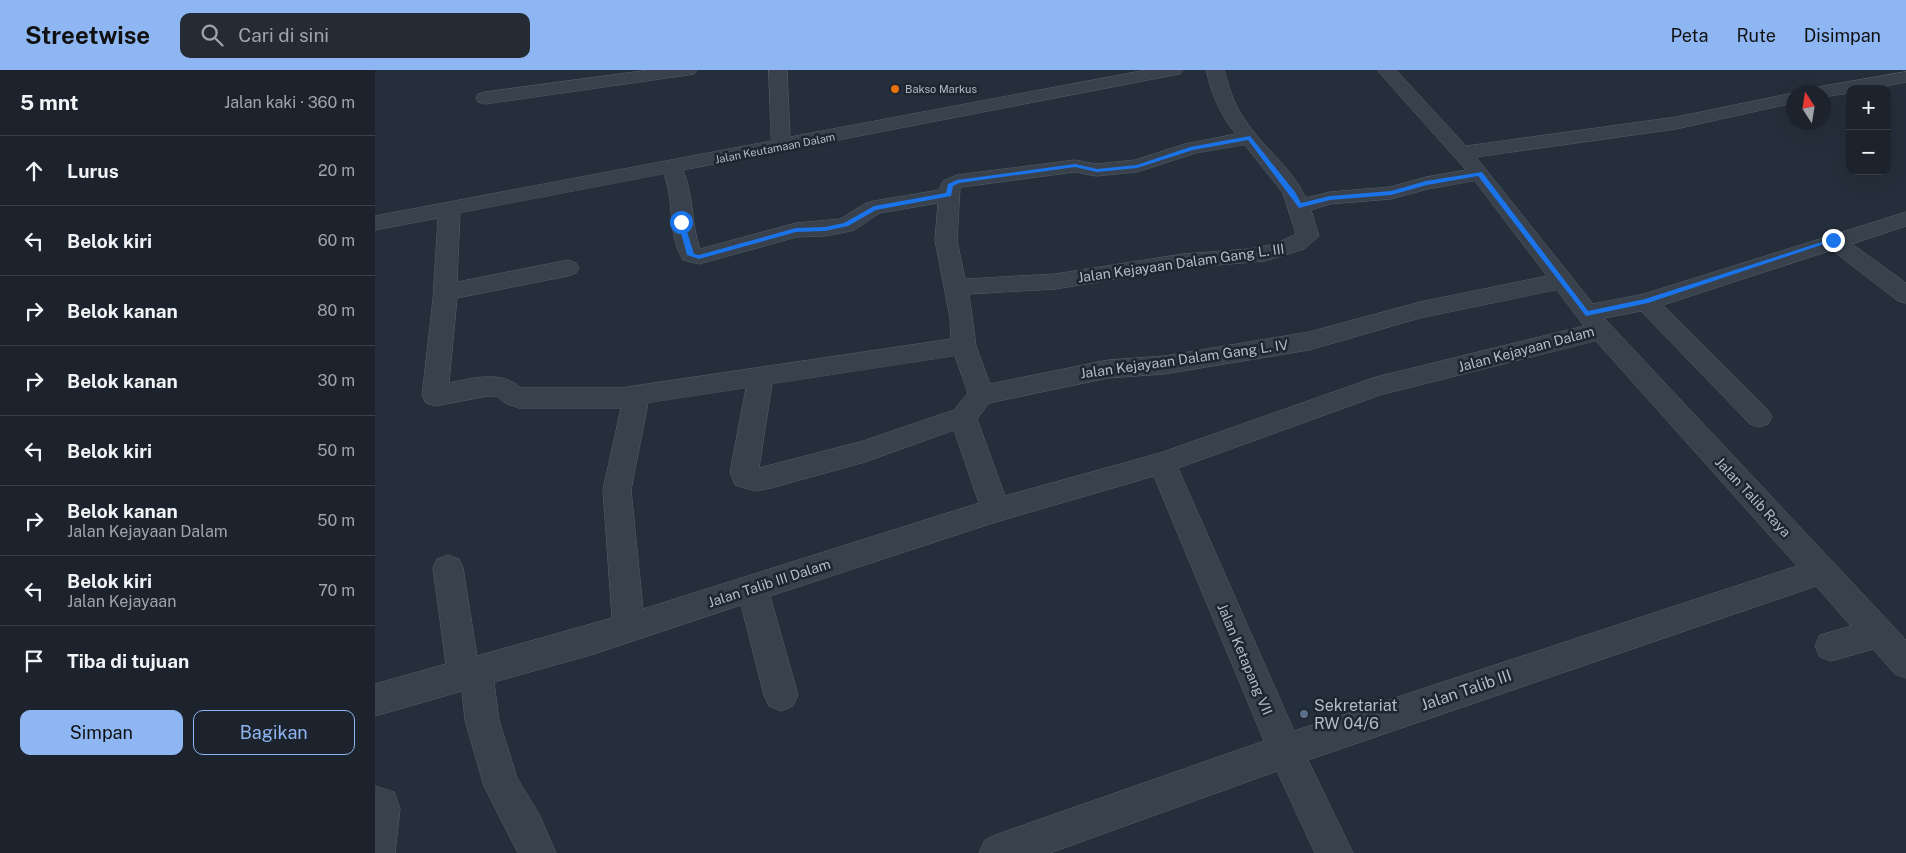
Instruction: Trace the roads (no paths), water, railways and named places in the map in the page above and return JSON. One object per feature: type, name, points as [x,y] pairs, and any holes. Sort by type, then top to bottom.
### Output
[{"type":"street","points":[[485,98],[688,70]]},
{"type":"street","points":[[777,70],[781,147]]},
{"type":"street","name":"Jalan Keutamaan Dalam","points":[[375,223],[781,147],[1121,78],[1174,70]]},
{"type":"street","points":[[1215,70],[1222,96],[1235,121],[1293,193],[1299,206],[1330,198],[1391,193],[1426,183],[1479,174]]},
{"type":"street","name":"Jalan Kejayaan Dalam","points":[[1162,463],[1376,387],[1593,322],[1462,153],[1386,70]]},
{"type":"street","points":[[1831,90],[1897,75]]},
{"type":"street","points":[[1462,153],[1689,121],[1786,100]]},
{"type":"street","points":[[761,377],[744,472],[745,477],[749,479],[755,480],[771,477],[865,451],[963,417],[981,396],[963,346],[962,318],[946,240],[950,185],[957,182],[1075,166],[1097,170],[1137,166],[1192,148],[1250,138]]},
{"type":"street","points":[[671,167],[679,188],[681,222],[686,244],[693,257],[708,255],[796,230],[840,226],[874,208],[949,195]]},
{"type":"street","name":"Jalan Kejayaan Dalam Gang L. III","points":[[955,287],[1070,280],[1156,264],[1207,257],[1247,255],[1289,248],[1299,244],[1308,236],[1299,206]]},
{"type":"street","points":[[449,210],[445,292],[435,396],[481,388],[500,387],[511,397],[519,398],[580,399],[637,395],[963,346]]},
{"type":"street","points":[[1593,322],[1646,302],[1833,240],[1906,218]]},
{"type":"street","points":[[1833,240],[1906,295]]},
{"type":"street","points":[[445,292],[568,268]]},
{"type":"street","name":"Jalan Kejayaan Dalam Gang L. IV","points":[[981,396],[1108,369],[1164,365],[1309,341],[1420,310],[1561,281]]},
{"type":"street","points":[[1646,302],[1759,417]]},
{"type":"street","name":"Jalan Talib Raya","points":[[1593,322],[1906,663]]},
{"type":"street","points":[[629,627],[621,555],[617,490],[637,395]]},
{"type":"street","points":[[963,417],[996,510]]},
{"type":"street","name":"Jalan Talib III Dalam","points":[[375,700],[629,627],[996,510],[1162,463]]},
{"type":"street","name":"Jalan Ketapang VII","points":[[1162,463],[1285,751],[1334,853]]},
{"type":"street","points":[[448,568],[482,720],[502,786],[526,827],[534,852]]},
{"type":"street","name":"Jalan Talib III","points":[[998,853],[1285,751],[1821,571]]},
{"type":"street","points":[[752,588],[781,695]]},
{"type":"street","points":[[1831,646],[1879,633]]},
{"type":"street","points":[[375,804],[381,806],[382,809],[376,853]]},
{"type":"place","name":"Bakso Markus","points":[[895,89]]},
{"type":"place","name":"Sekretariat RW 04/6","points":[[1304,714]]}]
